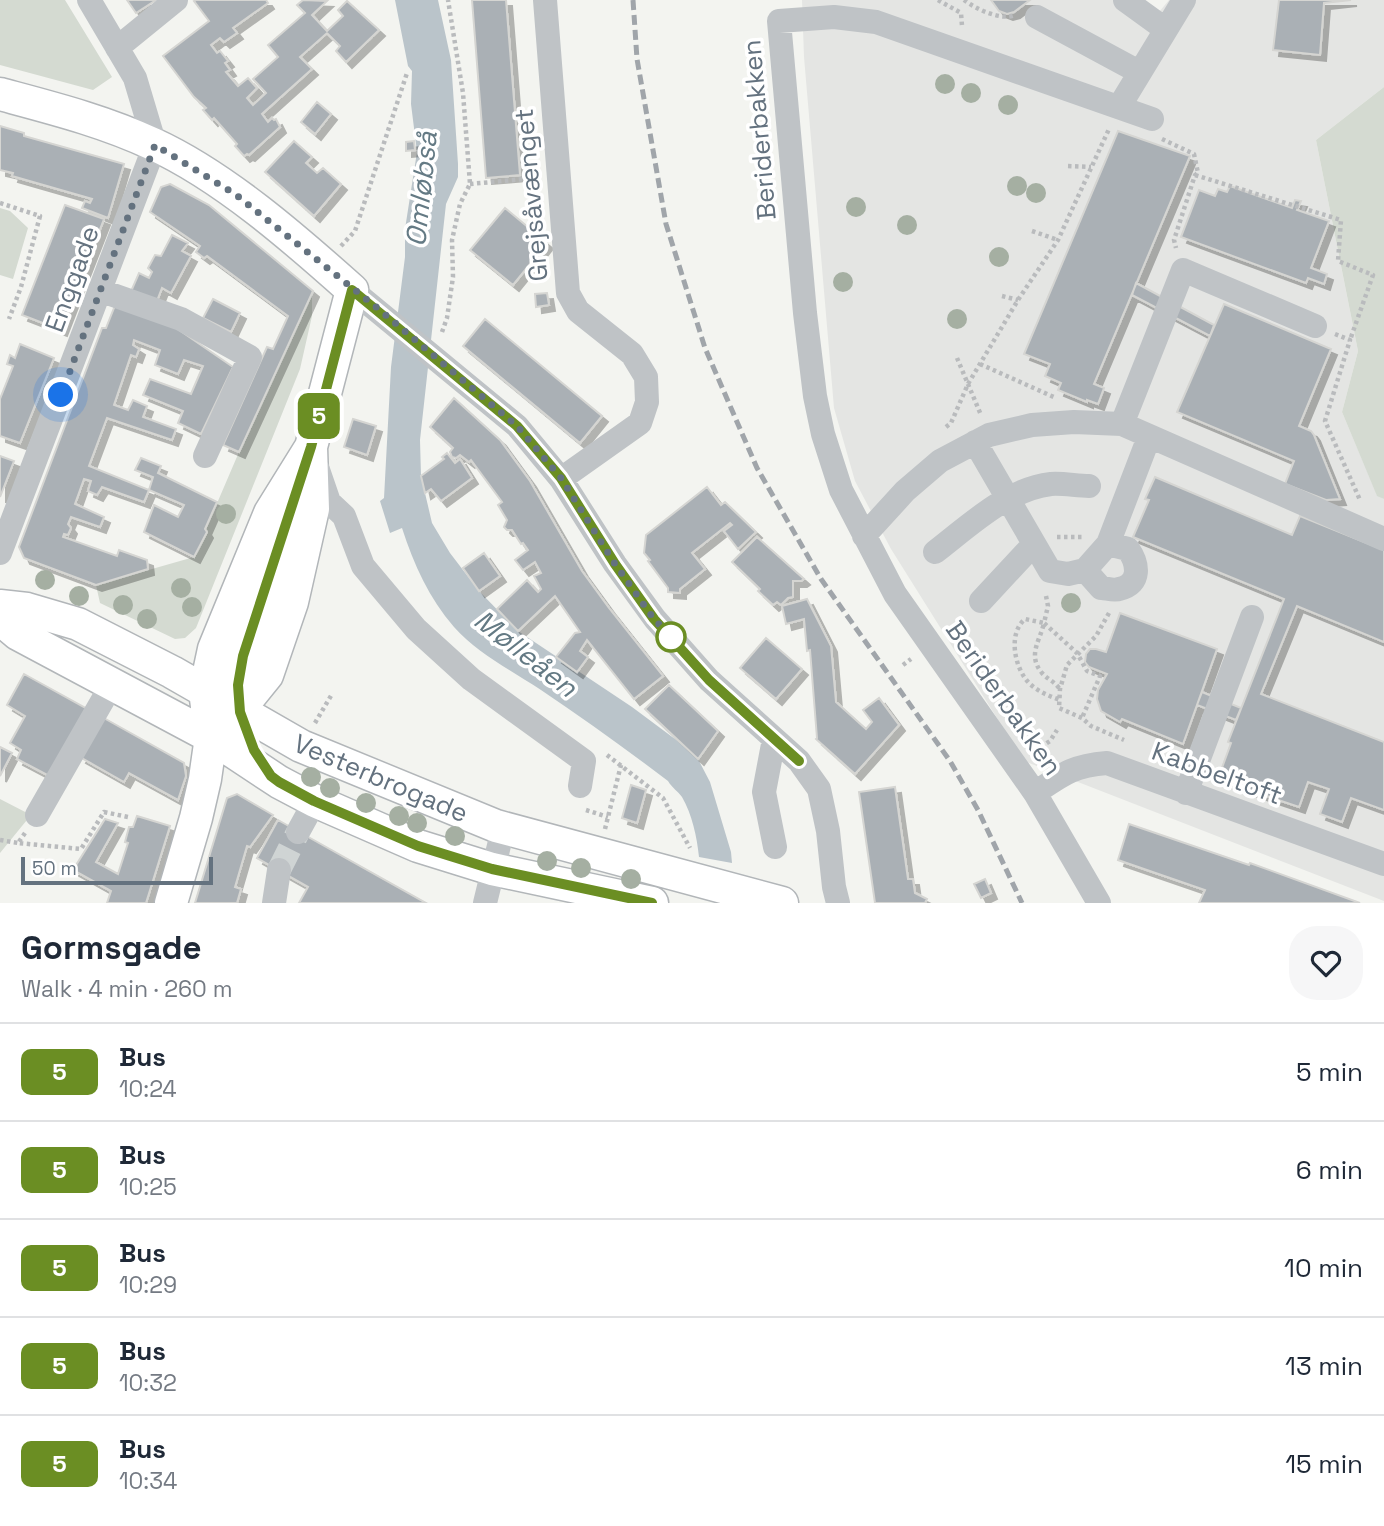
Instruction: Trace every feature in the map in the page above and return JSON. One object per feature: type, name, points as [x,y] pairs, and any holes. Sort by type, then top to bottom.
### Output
[{"type":"main road","points":[[0,94],[71,113],[155,145],[235,194],[352,290],[311,447],[243,656],[238,685],[240,712],[254,750],[271,776]]},
{"type":"main road","points":[[171,903],[196,818],[211,737],[205,691],[214,649],[270,513],[311,447]]},
{"type":"main road","name":"Vesterbrogade","points":[[0,606],[27,609],[78,624],[172,672],[313,752],[503,829],[782,903]]},
{"type":"main road","name":"Vesterbrogade","points":[[0,619],[18,634],[211,737],[314,801],[418,846],[492,869],[652,903]]},
{"type":"main road","points":[[211,737],[240,712]]},
{"type":"street","points":[[89,0],[135,78],[155,145]]},
{"type":"street","points":[[117,48],[176,0]]},
{"type":"street","name":"Grejsåvænget","points":[[545,0],[568,293],[578,311],[632,354],[646,377],[647,402],[640,423],[561,478]]},
{"type":"street","points":[[1125,0],[1165,29]]},
{"type":"street","points":[[1114,117],[1184,0]]},
{"type":"street","name":"Beriderbakken","points":[[1100,900],[1035,793],[895,594],[841,490],[815,396],[778,11],[876,22],[1114,117],[1156,128]]},
{"type":"street","points":[[1026,16],[1139,72]]},
{"type":"street","name":"Enggade","points":[[0,552],[155,145]]},
{"type":"street","points":[[1122,424],[1183,270],[1315,326]]},
{"type":"street","points":[[99,290],[181,320],[250,357],[205,456]]},
{"type":"street","points":[[352,290],[381,311],[517,426],[561,478],[615,564],[654,619],[709,680],[799,761],[819,789],[838,903]]},
{"type":"street","points":[[864,536],[905,491],[940,461],[982,438],[1031,425],[1091,422],[1122,424],[1380,537]]},
{"type":"street","points":[[982,438],[1008,499],[1033,545],[1050,571],[1068,574],[1085,570],[1108,544],[1149,437]]},
{"type":"street","points":[[311,447],[328,502],[344,516],[363,566],[416,629],[471,678],[584,761],[580,786]]},
{"type":"street","points":[[935,552],[975,521],[1024,491],[1051,484],[1089,486]]},
{"type":"street","points":[[1085,570],[1101,588],[1118,590],[1129,584],[1136,575],[1137,561],[1128,549],[1108,544]]},
{"type":"street","points":[[981,601],[1033,545]]},
{"type":"street","points":[[1186,793],[1252,617]]},
{"type":"street","points":[[37,815],[112,684]]},
{"type":"street","points":[[774,739],[764,792],[775,847]]},
{"type":"street","name":"Kabbeltoft","points":[[1035,793],[1074,768],[1107,763],[1384,864]]},
{"type":"street","points":[[298,832],[314,801]]},
{"type":"street","points":[[485,903],[503,829]]},
{"type":"street","points":[[274,903],[279,870]]},
{"type":"path","points":[[434,356],[447,318],[453,277],[452,240],[460,205],[470,184],[463,93],[448,0]]},
{"type":"path","points":[[964,0],[1001,17],[1026,16]]},
{"type":"path","points":[[325,266],[355,231],[407,73]]},
{"type":"path","points":[[946,428],[968,384],[1018,300],[1058,240],[1114,117]]},
{"type":"path","points":[[1156,128],[1194,154],[1198,173],[1195,175],[1174,240],[1183,270]]},
{"type":"path","points":[[1068,166],[1091,167]]},
{"type":"path","points":[[470,184],[559,175]]},
{"type":"path","points":[[1195,175],[1341,220],[1338,261],[1373,275],[1325,421],[1380,537]]},
{"type":"path","points":[[0,203],[40,216],[21,287],[9,319]]},
{"type":"path","points":[[1032,231],[1058,240]]},
{"type":"path","points":[[1002,296],[1018,300]]},
{"type":"path","points":[[1315,326],[1350,340]]},
{"type":"path","points":[[957,358],[968,384],[982,438]]},
{"type":"path","points":[[980,364],[1078,408],[1091,422]]},
{"type":"path","points":[[1033,545],[1066,536],[1084,537],[1108,544]]},
{"type":"path","points":[[1050,571],[1044,582],[1048,606],[1041,636],[1034,648],[1034,657],[1042,673],[1060,689]]},
{"type":"path","points":[[1118,590],[1096,636],[1068,665],[1060,689],[1059,708],[1128,742]]},
{"type":"path","points":[[1060,700],[1044,694],[1028,683],[1017,664],[1015,641],[1022,621],[1031,619],[1044,623],[1077,653],[1087,671],[1100,676],[1082,718]]},
{"type":"path","points":[[599,749],[663,798],[693,854],[694,880]]},
{"type":"path","points":[[599,854],[621,765]]},
{"type":"path","points":[[0,840],[81,849],[104,812],[128,817]]},
{"type":"path","points":[[18,843],[37,815]]},
{"type":"shaded area","points":[[0,0],[65,0],[112,77],[93,90],[0,65]]},
{"type":"shaded area","points":[[802,0],[1137,0],[1159,12],[1169,0],[1384,0],[1384,87],[1316,140],[1358,351],[1342,412],[1377,495],[1384,499],[1384,901],[1024,761],[891,549],[855,481],[834,408],[804,57]]},
{"type":"shaded area","points":[[1384,87],[1384,499],[1377,496],[1342,412],[1358,351],[1316,140]]},
{"type":"shaded area","points":[[0,208],[10,211],[28,228],[13,279],[0,275]]},
{"type":"shaded area","points":[[312,292],[312,316],[300,369],[196,628],[185,638],[175,639],[100,603],[96,585],[194,557]]},
{"type":"shaded area","points":[[0,799],[31,815],[0,853]]},
{"type":"water","points":[[395,0],[438,0],[451,60],[458,177],[446,204],[420,440],[421,476],[432,523],[450,553],[479,591],[518,631],[632,707],[698,759],[710,782],[732,863],[699,857],[689,811],[682,797],[668,781],[463,636],[445,616],[430,593],[402,528],[390,533],[380,501],[384,498],[391,367],[405,257],[405,229],[417,152],[411,104],[412,71],[408,66]]},
{"type":"building","points":[[127,0],[156,0],[136,13]]},
{"type":"building","points":[[266,0],[268,3],[233,28],[237,33],[224,42],[220,38],[211,45],[228,61],[225,63],[230,70],[226,72],[238,86],[248,78],[257,88],[247,98],[253,105],[266,93],[253,79],[278,57],[268,45],[305,13],[297,5],[303,0],[327,1],[312,15],[327,31],[343,16],[338,10],[347,1],[379,30],[346,62],[336,51],[340,46],[327,33],[300,57],[312,69],[262,114],[268,122],[272,118],[276,119],[280,127],[249,155],[244,156],[214,118],[212,120],[203,110],[206,108],[194,97],[163,56],[209,21],[194,1]]},
{"type":"building","points":[[472,0],[506,0],[520,175],[486,178]]},
{"type":"building","points":[[991,0],[1030,0],[1007,14],[999,11]]},
{"type":"building","points":[[1279,0],[1351,0],[1324,3],[1320,55],[1273,50]]},
{"type":"building","points":[[317,102],[331,114],[315,134],[301,122]]},
{"type":"building","points":[[0,126],[24,133],[24,136],[124,164],[108,218],[82,208],[85,201],[90,203],[92,199],[12,176],[13,173],[0,170]]},
{"type":"building","points":[[1118,131],[1190,156],[1094,384],[1104,388],[1098,404],[1058,390],[1061,383],[1045,376],[1050,364],[1024,354]]},
{"type":"building","points":[[294,141],[312,157],[306,163],[317,173],[323,168],[341,184],[314,216],[265,172]]},
{"type":"building","points":[[414,141],[415,150],[406,151],[406,142]]},
{"type":"building","points":[[170,184],[209,205],[313,291],[239,452],[223,445],[267,347],[273,349],[288,316],[207,256],[204,258],[196,252],[200,246],[150,212],[161,187]]},
{"type":"building","points":[[1230,186],[1292,208],[1295,200],[1301,201],[1297,210],[1329,221],[1311,268],[1327,274],[1324,284],[1308,278],[1306,283],[1181,237],[1199,190],[1215,196],[1218,189],[1227,192]]},
{"type":"building","points":[[65,205],[104,219],[61,330],[22,315]]},
{"type":"building","points":[[505,208],[547,243],[513,285],[470,250]]},
{"type":"building","points":[[172,235],[188,243],[182,251],[191,256],[171,293],[162,288],[155,306],[129,296],[139,273],[149,278],[152,272],[148,268],[155,255],[161,256]]},
{"type":"building","points":[[1136,283],[1214,325],[1210,336],[1132,295]]},
{"type":"building","points":[[547,293],[549,305],[536,307],[535,294]]},
{"type":"building","points":[[213,299],[240,313],[231,332],[203,318]]},
{"type":"building","points":[[116,303],[166,321],[233,367],[201,434],[178,423],[183,411],[143,395],[150,379],[191,394],[203,366],[184,360],[178,374],[155,365],[160,350],[134,340],[133,345],[139,349],[136,357],[131,355],[114,405],[128,410],[133,400],[147,406],[143,417],[176,429],[172,440],[107,418],[89,466],[149,490],[144,502],[102,487],[97,495],[88,491],[91,481],[84,479],[75,504],[104,517],[100,527],[71,517],[68,524],[71,528],[68,535],[64,534],[63,537],[117,556],[119,550],[147,560],[148,569],[96,585],[24,558],[19,547],[102,328],[106,328]]},
{"type":"building","points":[[1224,304],[1331,349],[1299,426],[1314,435],[1340,499],[1326,500],[1285,484],[1294,461],[1177,412]]},
{"type":"building","points":[[485,319],[602,416],[580,443],[463,346]]},
{"type":"building","points":[[20,344],[54,358],[20,443],[0,436],[0,399],[13,366],[7,364],[10,355],[15,358]]},
{"type":"building","points":[[454,398],[500,440],[530,481],[582,571],[663,676],[634,699],[587,640],[580,651],[588,657],[577,672],[556,657],[575,633],[580,632],[555,596],[518,631],[497,609],[527,580],[538,592],[541,589],[534,576],[541,573],[535,562],[523,570],[515,560],[528,550],[512,530],[504,527],[507,520],[498,505],[502,502],[471,460],[469,462],[460,455],[452,457],[450,452],[453,448],[430,427]]},
{"type":"building","points":[[353,419],[376,426],[367,455],[344,447]]},
{"type":"building","points":[[447,453],[455,463],[460,459],[472,478],[441,501],[431,489],[425,493],[421,476],[444,459],[442,457]]},
{"type":"building","points":[[0,456],[14,461],[0,497]]},
{"type":"building","points":[[141,458],[161,466],[158,473],[217,502],[205,529],[207,532],[194,557],[144,532],[154,505],[178,517],[184,505],[149,490],[153,477],[135,470]]},
{"type":"building","points":[[1155,477],[1292,535],[1300,516],[1384,550],[1384,642],[1297,606],[1261,694],[1384,742],[1384,810],[1351,798],[1342,822],[1320,814],[1329,789],[1308,782],[1299,807],[1222,781],[1219,776],[1231,743],[1228,742],[1284,599],[1133,537],[1149,500],[1145,499]]},
{"type":"building","points":[[707,487],[721,505],[725,502],[756,532],[738,549],[724,531],[732,525],[730,523],[692,553],[705,569],[680,589],[680,593],[668,592],[644,553],[646,535]]},
{"type":"building","points":[[757,537],[804,579],[793,581],[793,597],[781,605],[777,602],[773,605],[732,562]]},
{"type":"building","points":[[484,553],[500,576],[479,591],[463,568]]},
{"type":"building","points":[[807,599],[831,646],[836,702],[866,729],[872,722],[863,710],[879,698],[899,725],[855,774],[816,739],[810,650],[807,651],[804,619],[786,624],[782,606]]},
{"type":"building","points":[[1120,613],[1217,649],[1183,744],[1122,719],[1120,722],[1101,711],[1097,699],[1098,690],[1107,674],[1089,667],[1085,662],[1086,654],[1090,649],[1106,652]]},
{"type":"building","points":[[766,638],[802,669],[776,699],[740,668]]},
{"type":"building","points":[[24,674],[89,710],[51,777],[17,759],[21,750],[10,743],[25,716],[7,705]]},
{"type":"building","points":[[669,685],[718,731],[698,759],[645,709]]},
{"type":"building","points":[[1202,692],[1241,708],[1236,720],[1197,705]]},
{"type":"building","points":[[102,717],[184,763],[186,776],[178,800],[129,773],[124,782],[80,757]]},
{"type":"building","points":[[0,747],[12,753],[0,776]]},
{"type":"building","points":[[631,785],[646,790],[637,823],[622,818]]},
{"type":"building","points":[[895,787],[908,879],[913,879],[915,893],[927,899],[925,903],[875,903],[859,792]]},
{"type":"building","points":[[237,794],[273,815],[250,847],[247,846],[235,887],[241,889],[237,903],[195,903],[227,798]]},
{"type":"building","points":[[137,816],[170,826],[146,903],[107,903],[111,891],[73,870],[105,819],[118,823],[96,862],[118,874],[128,843],[125,842],[129,827],[133,827]]},
{"type":"building","points":[[278,820],[426,903],[299,903],[308,887],[257,858]]},
{"type":"building","points":[[1129,824],[1249,865],[1250,863],[1360,903],[1199,903],[1205,890],[1118,860]]},
{"type":"building","points":[[985,879],[991,893],[981,898],[974,884]]},
{"type":"tunnel","points":[[279,870],[298,832]]},
{"type":"railway","points":[[633,0],[637,59],[666,224],[705,348],[757,468],[821,579],[950,761],[978,810],[1022,903]]},
{"type":"bus line","name":"5","points":[[652,903],[492,869],[418,846],[314,801],[279,782],[271,776],[254,750],[240,712],[238,685],[243,656],[311,447],[352,290],[381,311],[517,426],[561,478],[615,564],[654,619],[709,680],[799,761]]},
{"type":"route","points":[[61,395],[155,145],[235,194],[381,311],[517,426],[561,478],[615,564],[654,619],[673,639],[671,637]]},
{"type":"water label","name":"Omløbså","points":[[421,189]]},
{"type":"water label","name":"Mølleåen","points":[[526,653]]}]
